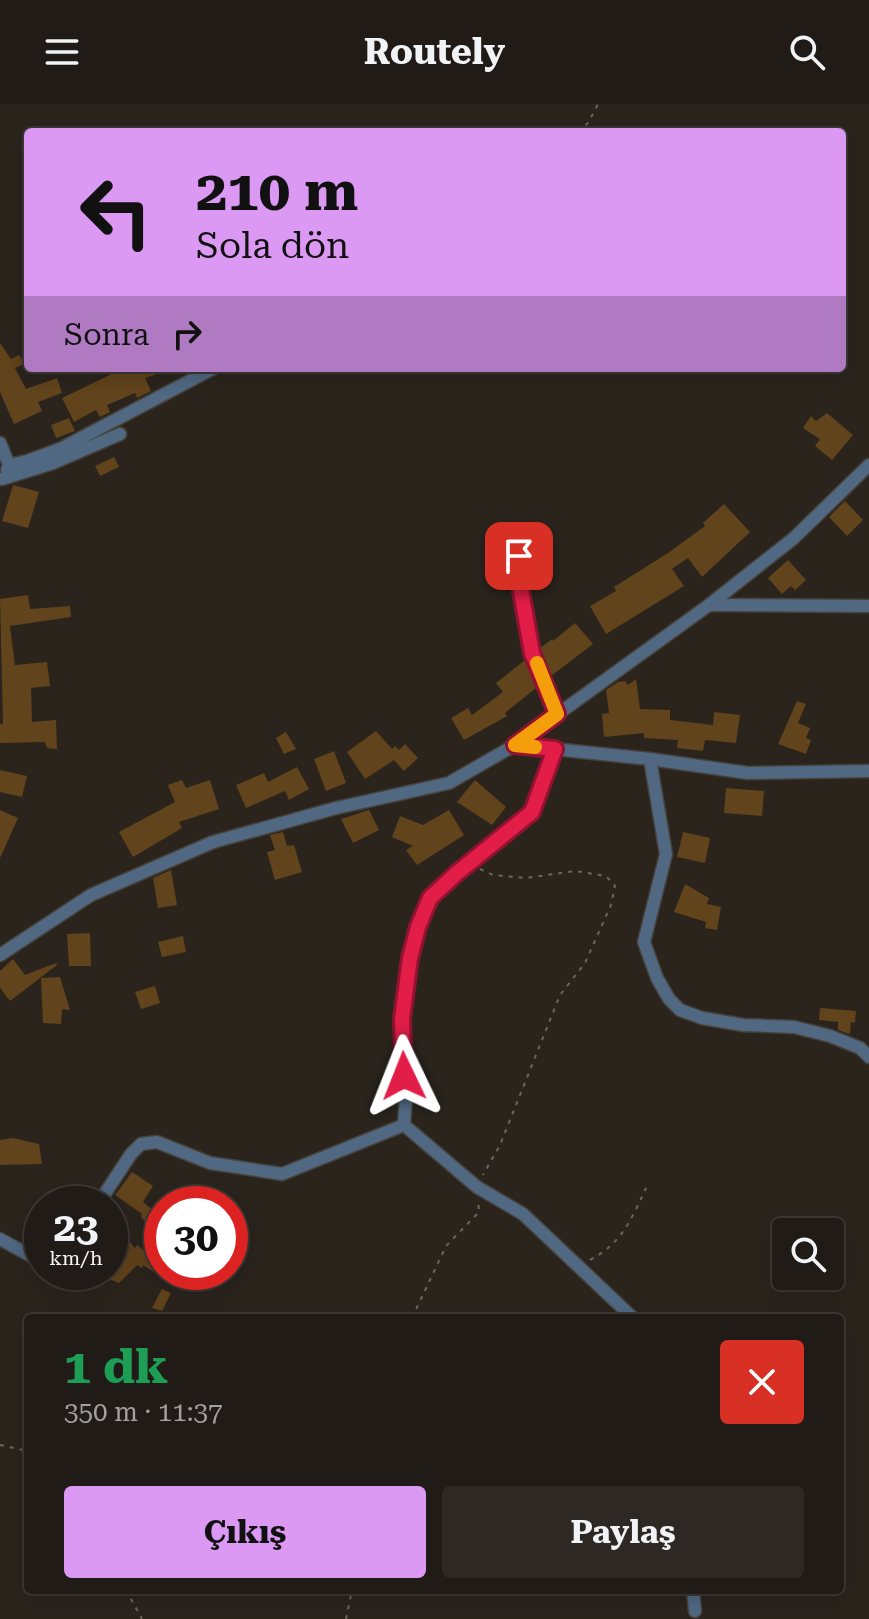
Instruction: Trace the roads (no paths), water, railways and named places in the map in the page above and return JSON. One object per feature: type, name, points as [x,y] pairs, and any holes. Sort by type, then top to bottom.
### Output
[{"type":"street","points":[[1,480],[9,465],[62,448],[206,372]]},
{"type":"street","points":[[1,480],[53,463],[120,434]]},
{"type":"street","points":[[0,443],[9,465]]},
{"type":"street","points":[[0,955],[91,895],[213,842],[336,808],[449,783],[515,745],[709,605],[794,538],[869,465]]},
{"type":"street","points":[[519,556],[520,585],[532,653],[557,714]]},
{"type":"street","points":[[709,605],[869,606]]},
{"type":"street","points":[[515,745],[748,773],[869,771]]},
{"type":"street","points":[[404,1125],[407,1083],[404,1076],[402,1019],[410,958],[418,927],[430,898],[532,812],[555,749]]},
{"type":"street","points":[[650,759],[666,854],[644,942],[657,978],[669,999],[680,1010],[702,1018],[743,1025],[762,1023],[794,1027],[830,1036],[860,1048],[869,1057]]},
{"type":"street","points":[[404,1125],[477,1187],[523,1214],[629,1314]]},
{"type":"street","points":[[110,1186],[141,1144],[157,1142],[210,1163],[282,1174],[404,1125]]},
{"type":"street","points":[[0,1239],[24,1252]]},
{"type":"street","points":[[693,1594],[695,1611]]}]
